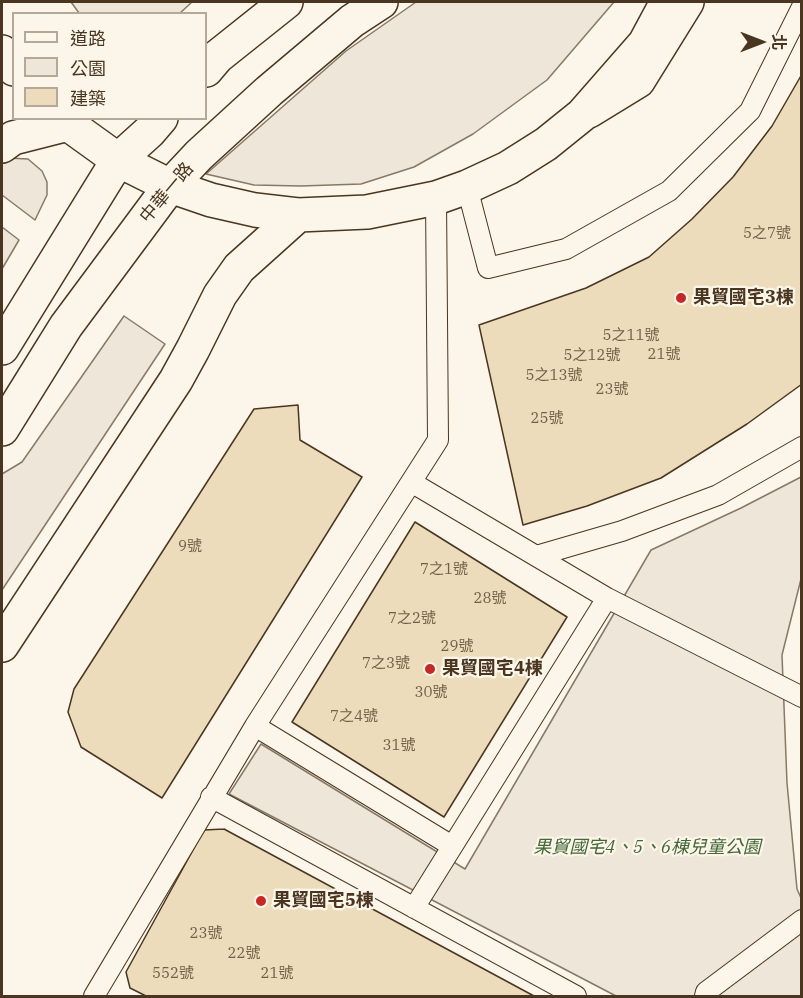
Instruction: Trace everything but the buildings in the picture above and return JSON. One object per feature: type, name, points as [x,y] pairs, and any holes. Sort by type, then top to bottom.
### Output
[{"type":"street","points":[[207,69],[217,57],[286,2]]},
{"type":"street","name":"中華一路","points":[[2,429],[66,326],[170,186],[199,155],[260,99],[344,11],[381,2]]},
{"type":"street","points":[[582,115],[645,44],[667,2]]},
{"type":"street","points":[[2,146],[13,138],[65,121],[118,160],[170,186],[211,200],[255,210],[298,215],[367,212],[436,198],[508,168],[546,144],[582,115],[638,81],[687,2]]},
{"type":"street","points":[[2,52],[12,66]]},
{"type":"street","points":[[2,348],[14,314],[118,160],[159,120]]},
{"type":"street","points":[[2,645],[176,380],[220,295],[239,268],[298,215]]},
{"type":"lane","points":[[467,187],[488,268],[566,249],[669,191],[750,111],[801,7]]},
{"type":"lane","points":[[96,996],[211,797],[438,440],[436,198]]},
{"type":"lane","points":[[536,556],[622,531],[718,495],[801,447]]},
{"type":"lane","points":[[411,482],[607,598],[801,697]]},
{"type":"lane","points":[[414,908],[607,598]]},
{"type":"lane","points":[[255,726],[452,846]]},
{"type":"lane","points":[[211,797],[576,996]]},
{"type":"lane","points":[[705,996],[801,920]]},
{"type":"green space","points":[[71,2],[192,2],[181,12],[78,12]]},
{"type":"green space","points":[[416,2],[614,2],[547,80],[473,134],[414,167],[361,184],[254,185],[206,174],[346,51]]},
{"type":"green space","points":[[8,158],[28,159],[42,171],[47,182],[47,195],[35,220],[2,195],[2,164]]},
{"type":"green space","points":[[2,227],[19,240],[2,269]]},
{"type":"green space","points":[[124,316],[165,344],[2,590],[2,474],[22,462]]},
{"type":"green space","name":"果貿國宅4、5、6棟兒童公園","points":[[801,477],[801,579],[782,655],[787,783],[797,889],[801,898],[801,996],[616,996],[229,794],[261,744],[465,869],[651,550]]},
{"type":"place","name":"果貿國宅3棟","points":[[681,298]]},
{"type":"place","name":"果貿國宅4棟","points":[[430,669]]},
{"type":"place","name":"果貿國宅5棟","points":[[261,901]]}]
